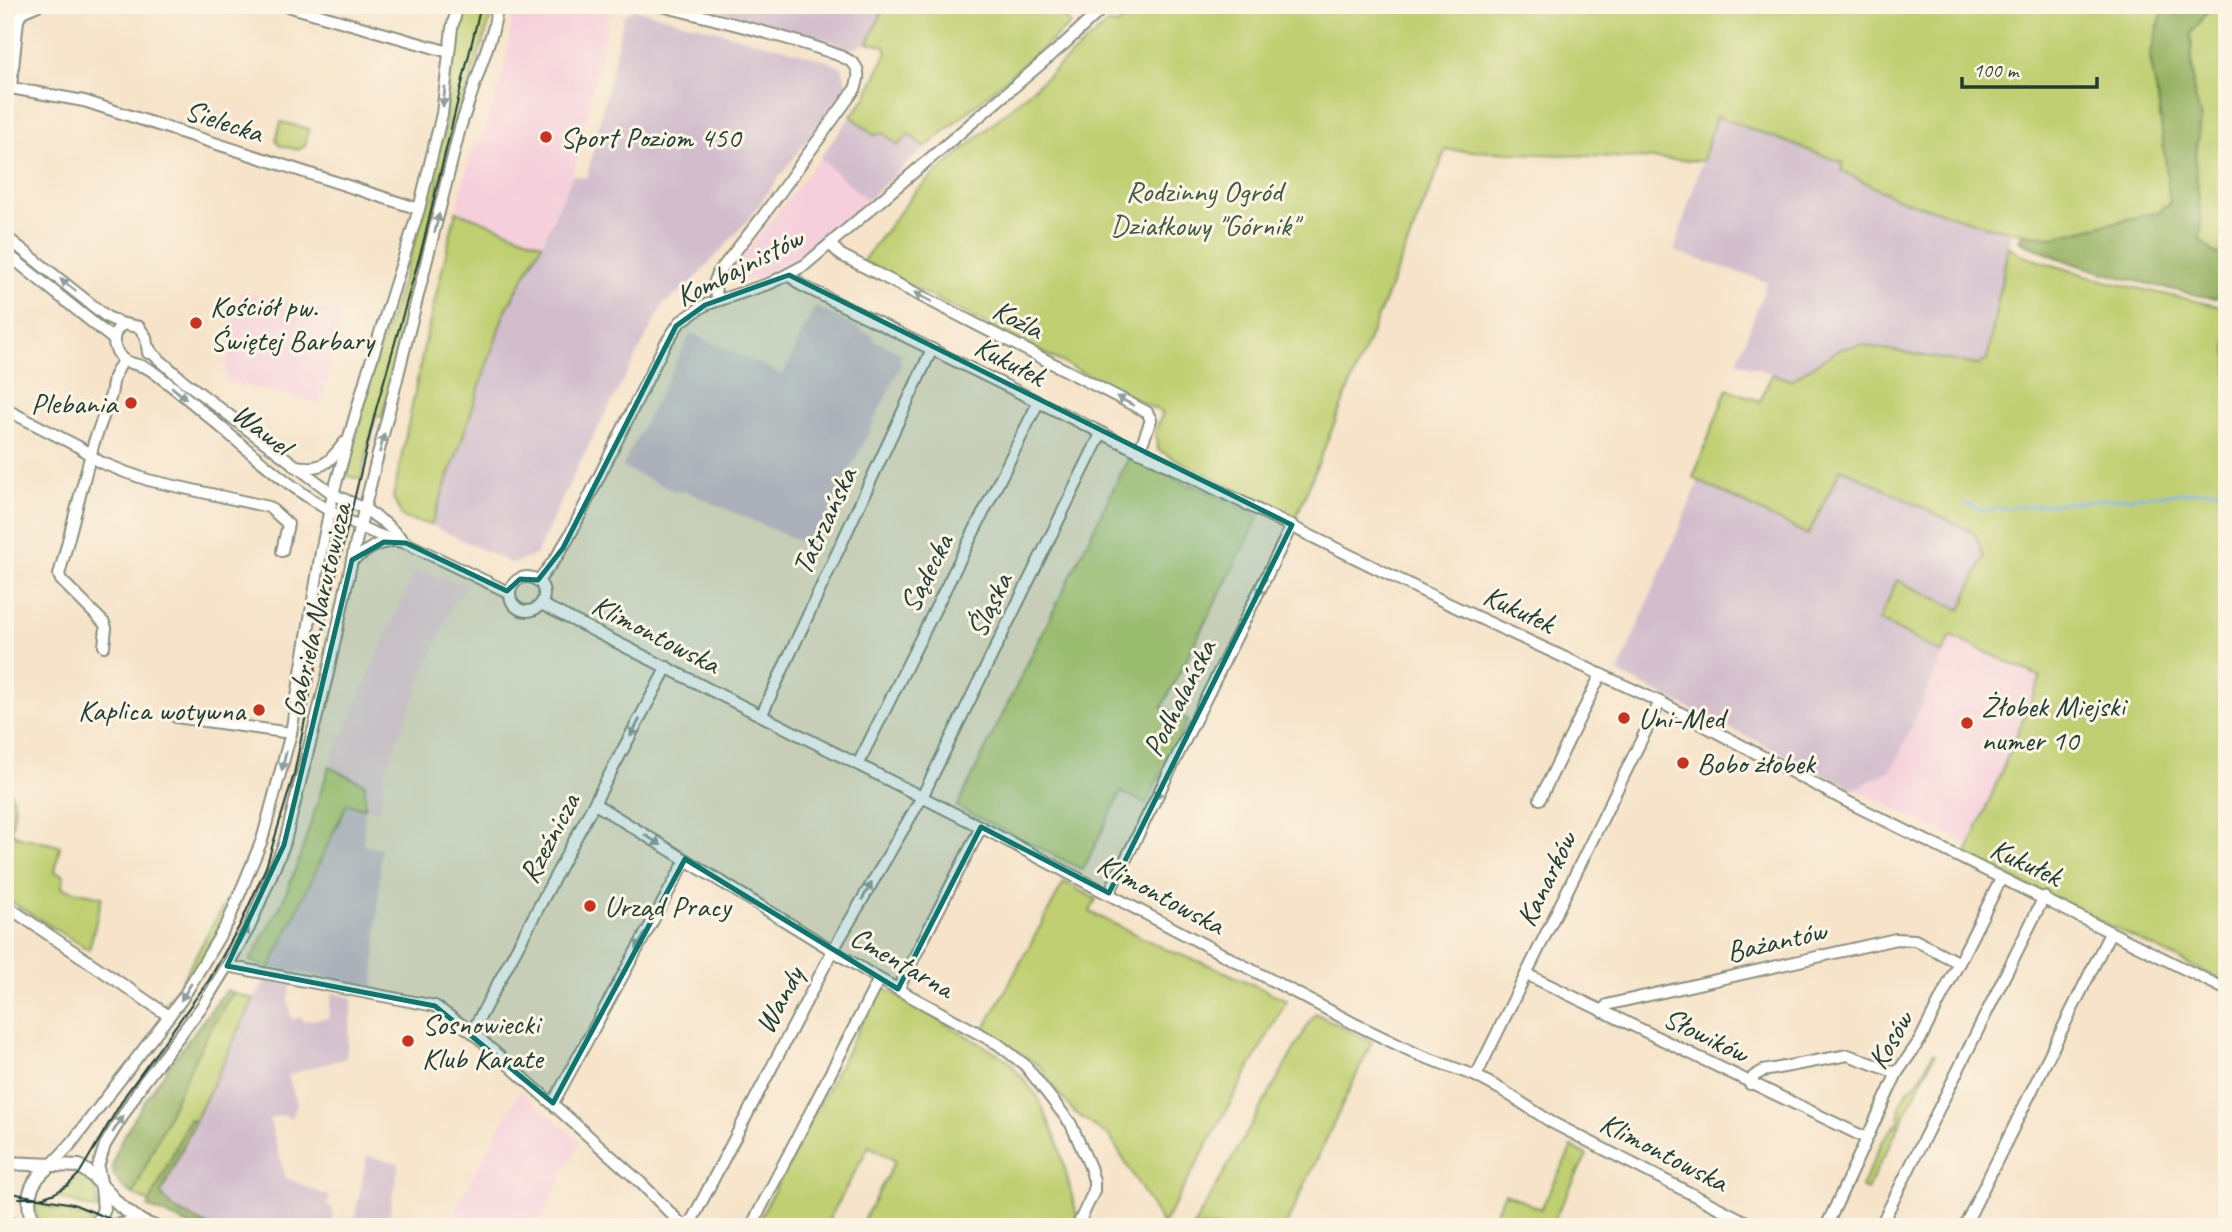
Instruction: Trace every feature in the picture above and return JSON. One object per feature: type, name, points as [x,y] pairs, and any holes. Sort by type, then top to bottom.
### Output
[{"type":"main road","points":[[5,1163],[79,1166],[89,1171],[120,1206],[149,1224]]},
{"type":"main road","points":[[34,1227],[28,1208],[30,1188],[38,1176],[51,1166]]},
{"type":"main road","points":[[96,1227],[103,1215],[105,1203],[102,1187]]},
{"type":"main road","points":[[5,1222],[20,1227]]},
{"type":"main road","points":[[106,1227],[149,1224]]},
{"type":"street","name":"Sielecka","points":[[38,5],[22,12],[18,20],[8,88],[84,101],[419,209]]},
{"type":"street","points":[[284,5],[449,52]]},
{"type":"street","name":"Gabriela Narutowicza","points":[[51,1166],[71,1145],[169,1016],[195,977],[240,898],[262,840],[291,733],[333,494],[419,209],[442,114],[458,5]]},
{"type":"street","name":"Gabriela Narutowicza","points":[[102,1187],[98,1167],[105,1145],[141,1086],[202,1005],[227,966],[253,918],[284,845],[328,673],[360,526],[460,128],[493,30],[498,5]]},
{"type":"street","points":[[658,5],[829,53],[850,61],[855,65],[859,76],[854,90],[718,274],[714,284],[718,300]]},
{"type":"street","name":"Kombajnistów","points":[[538,580],[563,548],[670,335],[686,317],[718,300],[789,275],[831,245],[1063,46],[1106,5]]},
{"type":"street","points":[[5,236],[107,317],[139,327],[149,348],[148,355],[138,363],[123,359],[113,339],[5,252]]},
{"type":"street","name":"Koźla","points":[[831,245],[841,255],[1147,412],[1151,420],[1139,452]]},
{"type":"street","name":"Kukułek","points":[[789,275],[801,285],[1101,434],[1447,603],[1660,702],[1792,774],[2227,990]]},
{"type":"street","points":[[113,339],[115,332],[123,324]]},
{"type":"street","name":"Wawel","points":[[149,348],[184,381],[292,466],[333,494],[365,509]]},
{"type":"street","name":"Tatrzańska","points":[[762,714],[932,349]]},
{"type":"street","points":[[104,646],[104,623],[59,575],[91,454],[111,395],[114,377],[123,359]]},
{"type":"street","name":"Wawel","points":[[138,363],[150,369],[329,512],[392,541],[405,543]]},
{"type":"street","name":"Sądecka","points":[[858,764],[1038,403]]},
{"type":"street","points":[[5,409],[91,454],[100,462],[148,480],[269,507],[288,524],[282,551]]},
{"type":"street","name":"Śląska","points":[[922,797],[1101,434]]},
{"type":"street","name":"Gabriela Narutowicza","points":[[292,466],[311,468],[325,464],[348,438]]},
{"type":"street","points":[[365,509],[386,524],[405,543],[510,593]]},
{"type":"street","name":"Podhalańska","points":[[1109,893],[1292,526]]},
{"type":"street","points":[[352,560],[376,545],[392,541]]},
{"type":"street","points":[[529,577],[538,580],[544,592],[541,604],[534,610],[519,610],[512,603],[510,593],[513,584],[529,577]]},
{"type":"street","name":"Klimontowska","points":[[541,604],[762,714],[1109,893],[1353,1023],[1419,1055],[1476,1076],[1518,1099],[1551,1122],[1756,1227]]},
{"type":"street","name":"Rzeźnicza","points":[[472,1032],[667,667]]},
{"type":"street","points":[[1540,799],[1601,674]]},
{"type":"street","name":"Kanarków","points":[[1476,1076],[1660,702]]},
{"type":"street","points":[[176,717],[291,733]]},
{"type":"street","name":"Wandy","points":[[684,1227],[692,1220],[833,950],[922,797]]},
{"type":"street","name":"Cmentarna","points":[[595,804],[879,979],[998,1044],[1025,1065],[1071,1124],[1085,1152],[1094,1181],[1090,1200],[1077,1227]]},
{"type":"street","points":[[898,989],[981,827]]},
{"type":"street","points":[[553,1104],[686,860]]},
{"type":"street","name":"Kosów","points":[[1826,1227],[1898,1073],[1920,1040],[2001,879]]},
{"type":"street","points":[[1880,1227],[2043,897]]},
{"type":"street","points":[[5,905],[169,1016]]},
{"type":"street","points":[[1964,1227],[2110,933]]},
{"type":"street","name":"Bażantów","points":[[1603,1012],[1607,1005],[1619,1002],[1896,939],[1915,940],[1958,962]]},
{"type":"street","points":[[227,966],[435,1006],[472,1032],[641,1183],[684,1227]]},
{"type":"street","name":"Słowików","points":[[1527,974],[1866,1138]]},
{"type":"street","points":[[751,1227],[879,979]]},
{"type":"street","points":[[1750,1084],[1754,1076],[1763,1071],[1842,1055],[1857,1056],[1898,1073]]},
{"type":"highlighted area","points":[[789,275],[1292,525],[1109,893],[981,827],[898,989],[685,859],[553,1103],[435,1006],[227,966],[284,845],[352,560],[384,542],[406,543],[507,591],[520,579],[538,580],[563,548],[676,326],[705,305]]},
{"type":"shaded area","points":[[515,5],[611,5],[573,175],[542,244],[456,211],[471,154],[482,139],[504,71]]},
{"type":"shaded area","points":[[697,5],[885,5],[868,43],[848,50],[829,40]]},
{"type":"shaded area","points":[[634,9],[822,59],[842,67],[847,86],[746,222],[693,281],[663,305],[575,472],[536,555],[512,564],[431,525],[504,314],[542,244],[573,175],[587,178],[624,15]]},
{"type":"shaded area","points":[[851,116],[874,135],[884,133],[898,146],[909,134],[925,148],[867,200],[820,158]]},
{"type":"shaded area","points":[[1716,116],[1843,163],[1841,170],[1896,198],[2011,231],[1987,360],[1978,365],[1859,345],[1840,349],[1791,380],[1737,362],[1767,282],[1674,251]]},
{"type":"shaded area","points":[[820,158],[867,200],[820,242],[771,274],[746,281],[731,272]]},
{"type":"shaded area","points":[[241,292],[341,314],[322,403],[228,382],[225,371]]},
{"type":"shaded area","points":[[815,306],[874,336],[873,340],[902,354],[899,361],[902,363],[813,547],[685,491],[676,492],[622,467],[691,333],[783,375]]},
{"type":"shaded area","points":[[1841,468],[1975,533],[1984,557],[1961,610],[1897,580],[1879,620],[1943,654],[1893,769],[1854,789],[1618,673],[1699,481],[1808,535]]},
{"type":"shaded area","points":[[415,570],[467,584],[462,596],[455,598],[384,773],[380,811],[365,808],[364,784],[329,767]]},
{"type":"shaded area","name":"Żłobek Miejski numer 10","points":[[1951,636],[2041,677],[1970,845],[1854,789],[1893,769]]},
{"type":"shaded area","points":[[348,804],[365,808],[363,845],[381,849],[374,986],[270,968]]},
{"type":"shaded area","points":[[265,980],[291,985],[288,1001],[292,1019],[301,1017],[303,1021],[328,1018],[332,993],[353,998],[346,1058],[288,1075],[297,1104],[292,1118],[283,1115],[269,1118],[286,1178],[330,1197],[326,1205],[332,1208],[333,1220],[354,1223],[367,1156],[399,1163],[387,1227],[211,1227],[175,1210],[161,1194],[213,1082]]},
{"type":"shaded area","points":[[520,1091],[580,1141],[537,1227],[476,1227],[453,1214]]},
{"type":"green space","points":[[463,5],[494,5],[446,159],[383,417],[376,416],[361,479],[347,476],[372,373],[422,219],[445,127],[452,57]]},
{"type":"green space","points":[[885,5],[1053,5],[1071,24],[925,148],[909,134],[898,146],[884,133],[874,135],[851,116],[865,99],[887,52],[884,46],[868,43]]},
{"type":"green space","name":"Rodzinny Ogród Działkowy \"Górnik\"","points":[[1142,5],[2170,5],[2163,11],[2150,56],[2171,204],[2158,212],[2052,237],[2039,237],[1986,226],[1896,198],[1841,171],[1843,163],[1716,116],[1703,161],[1446,150],[1295,520],[1158,450],[1155,431],[1163,413],[862,262],[916,191],[1108,23],[1117,25]]},
{"type":"green space","points":[[2170,5],[2212,5],[2191,34],[2193,88],[2201,120],[2195,160],[2200,240],[2216,254],[2227,254],[2227,288],[2215,299],[2090,269],[2019,240],[2023,234],[2052,237],[2158,212],[2170,204],[2159,106],[2150,56],[2163,10]]},
{"type":"green space","points":[[2212,5],[2227,5],[2227,254],[2216,254],[2200,240],[2195,160],[2201,120],[2193,88],[2191,34]]},
{"type":"green space","points":[[281,122],[309,129],[305,146],[298,150],[279,145],[276,139]]},
{"type":"green space","points":[[456,211],[542,244],[504,314],[431,525],[403,518],[393,498],[425,342]]},
{"type":"green space","points":[[2008,246],[2026,257],[2109,282],[2227,308],[2227,983],[1966,856],[2041,677],[1951,636],[1943,654],[1879,620],[1897,580],[1961,610],[1984,557],[1975,533],[1841,468],[1808,535],[1693,478],[1727,389],[1760,401],[1772,374],[1791,380],[1840,349],[1860,345],[1978,365],[1987,360]]},
{"type":"green space","points":[[1130,455],[1259,517],[1162,707],[1188,720],[1146,804],[1121,792],[1083,870],[957,807]]},
{"type":"green space","points":[[329,767],[365,784],[365,808],[347,804],[270,968],[250,961],[282,903]]},
{"type":"green space","points":[[5,778],[15,806],[11,830],[16,836],[60,846],[55,872],[64,875],[62,888],[102,897],[89,950],[5,898]]},
{"type":"green space","points":[[1064,882],[1096,899],[1090,912],[1165,949],[1214,967],[1287,1000],[1163,1225],[1110,1137],[1074,1112],[1043,1073],[1044,1069],[984,1030]]},
{"type":"green space","points":[[228,898],[229,908],[216,934],[177,999],[164,1004],[177,989]]},
{"type":"green space","points":[[881,986],[1008,1060],[1038,1097],[1058,1143],[1077,1215],[1071,1227],[860,1227],[895,1161],[869,1146],[825,1227],[755,1227]]},
{"type":"green space","points":[[226,990],[233,993],[204,1040],[133,1194],[120,1185],[113,1171],[115,1156],[125,1134],[159,1080]]},
{"type":"green space","points":[[233,993],[254,999],[195,1121],[189,1119],[150,1203],[133,1194],[191,1066]]},
{"type":"green space","points":[[1315,1013],[1372,1042],[1285,1227],[1193,1227]]},
{"type":"green space","points":[[1933,1053],[1935,1054],[1867,1190],[1861,1187],[1884,1139],[1899,1120],[1900,1105],[1907,1091],[1920,1079]]},
{"type":"green space","points":[[189,1119],[195,1121],[161,1194],[175,1210],[211,1227],[194,1227],[148,1207]]},
{"type":"green space","points":[[1572,1147],[1587,1155],[1550,1227],[1488,1227],[1505,1193],[1541,1209]]},
{"type":"green space","points":[[82,1174],[96,1189],[98,1210],[56,1197]]},
{"type":"green space","points":[[34,1203],[94,1220],[89,1227],[44,1227],[37,1216]]},
{"type":"waterway","points":[[1964,503],[1983,510],[2227,489]]},
{"type":"tram line","points":[[19,1198],[41,1198],[55,1193],[79,1174],[126,1094],[209,980],[241,923],[266,867],[294,774],[326,616],[376,409],[423,244],[481,5]]},
{"type":"tram line","points":[[5,1192],[73,1204],[130,1227]]},
{"type":"place","name":"Sport Poziom 450","points":[[546,137]]},
{"type":"place","name":"Kościół pw. Świętej Barbary","points":[[196,323]]},
{"type":"place","name":"Plebania","points":[[131,403]]},
{"type":"place","name":"Kaplica wotywna","points":[[259,710]]},
{"type":"place","name":"Uni-Med","points":[[1624,718]]},
{"type":"place","name":"Żłobek Miejski numer 10","points":[[1967,723]]},
{"type":"place","name":"Bobo żłobek","points":[[1683,763]]},
{"type":"place","name":"Urząd Pracy","points":[[590,906]]},
{"type":"place","name":"Sosnowiecki Klub Karate","points":[[408,1041]]}]
